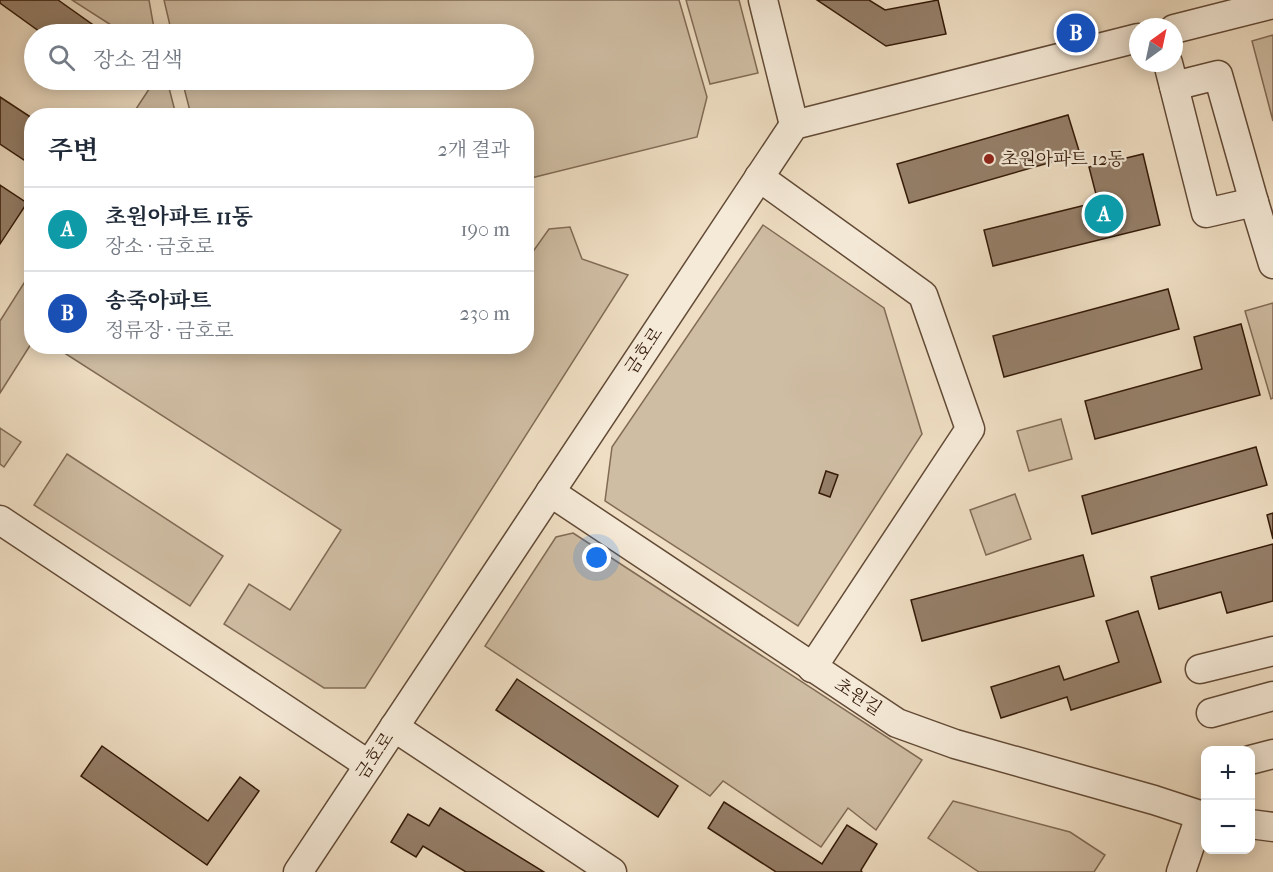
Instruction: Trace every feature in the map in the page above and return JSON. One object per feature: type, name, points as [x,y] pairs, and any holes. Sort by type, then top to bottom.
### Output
[{"type":"street","points":[[763,0],[794,126],[1129,40]]},
{"type":"street","points":[[1183,27],[1273,4]]},
{"type":"street","points":[[1254,202],[1206,213],[1171,75],[1218,75],[1273,264]]},
{"type":"street","name":"금호로","points":[[298,872],[794,126]]},
{"type":"street","points":[[759,177],[923,295],[970,429],[812,668]]},
{"type":"street","name":"초원길","points":[[550,492],[897,723],[955,744],[1154,800],[1201,816]]},
{"type":"street","points":[[0,520],[369,765]]},
{"type":"street","points":[[1200,669],[1273,651]]},
{"type":"street","points":[[1211,713],[1273,696]]},
{"type":"street","points":[[394,727],[612,872]]},
{"type":"street","points":[[1255,759],[1273,754]]},
{"type":"street","points":[[1181,872],[1201,822]]},
{"type":"street","points":[[1255,825],[1273,827]]},
{"type":"shaded area","points":[[72,0],[149,0],[153,24],[109,24]]},
{"type":"shaded area","points":[[164,0],[679,0],[707,97],[697,137],[534,177],[534,108],[189,108],[185,90],[534,90],[534,24],[170,24]]},
{"type":"shaded area","points":[[686,0],[739,0],[758,73],[710,84]]},
{"type":"shaded area","points":[[1273,35],[1273,121],[1252,41]]},
{"type":"shaded area","points":[[148,90],[170,90],[174,108],[137,108]]},
{"type":"shaded area","points":[[763,225],[884,308],[922,434],[798,626],[605,501],[612,447]]},
{"type":"shaded area","points":[[570,227],[582,259],[628,275],[365,688],[324,688],[224,624],[249,584],[290,610],[341,530],[66,354],[534,354],[534,250],[549,229]]},
{"type":"shaded area","points":[[24,283],[25,354],[0,393],[0,321]]},
{"type":"shaded area","points":[[1273,303],[1273,398],[1271,399],[1245,311]]},
{"type":"shaded area","points":[[1061,419],[1072,459],[1029,471],[1017,431]]},
{"type":"shaded area","points":[[0,428],[21,442],[4,467],[0,464]]},
{"type":"shaded area","points":[[67,454],[223,556],[190,606],[34,505]]},
{"type":"shaded area","points":[[1015,494],[1031,539],[986,555],[970,510]]},
{"type":"shaded area","points":[[573,533],[922,760],[876,830],[848,808],[821,847],[723,781],[710,796],[485,646],[556,537]]},
{"type":"shaded area","points":[[953,801],[1070,832],[1105,855],[1094,872],[979,872],[928,838]]},
{"type":"building","points":[[0,0],[58,0],[92,24],[29,24],[0,3]]},
{"type":"building","points":[[817,0],[869,0],[885,10],[938,0],[946,34],[886,46]]},
{"type":"building","points":[[0,97],[24,113],[24,160],[0,144]]},
{"type":"building","name":"초원아파트 12동","points":[[1068,115],[1080,154],[909,203],[897,164]]},
{"type":"building","points":[[1143,154],[1160,225],[993,266],[984,230],[1098,202],[1089,167]]},
{"type":"building","points":[[0,185],[24,201],[24,208],[0,244]]},
{"type":"building","points":[[1168,289],[1179,329],[1004,377],[993,336]]},
{"type":"building","points":[[1241,324],[1260,395],[1095,439],[1085,401],[1202,369],[1194,337]]},
{"type":"building","points":[[1256,447],[1267,485],[1092,534],[1082,496]]},
{"type":"building","points":[[826,471],[838,475],[830,497],[819,493]]},
{"type":"building","points":[[1273,513],[1273,539],[1267,515]]},
{"type":"building","points":[[1273,544],[1273,601],[1227,613],[1221,592],[1159,609],[1151,577]]},
{"type":"building","points":[[1083,555],[1094,596],[922,641],[911,600]]},
{"type":"building","points":[[1138,611],[1161,682],[1071,710],[1067,697],[1001,718],[991,687],[1059,666],[1064,680],[1119,662],[1106,621]]},
{"type":"building","points":[[517,679],[678,786],[658,817],[496,710]]},
{"type":"building","points":[[102,746],[208,821],[240,777],[259,791],[207,865],[81,776]]},
{"type":"building","points":[[724,802],[822,864],[847,825],[877,844],[861,870],[862,872],[776,872],[708,828]]},
{"type":"building","points":[[440,808],[544,872],[466,872],[423,846],[416,857],[391,842],[408,814],[429,826]]},
{"type":"place","name":"송죽아파트","points":[[1076,33]]},
{"type":"place","name":"초원아파트 12동","points":[[989,159]]},
{"type":"place","name":"초원아파트 11동","points":[[1104,214]]}]
